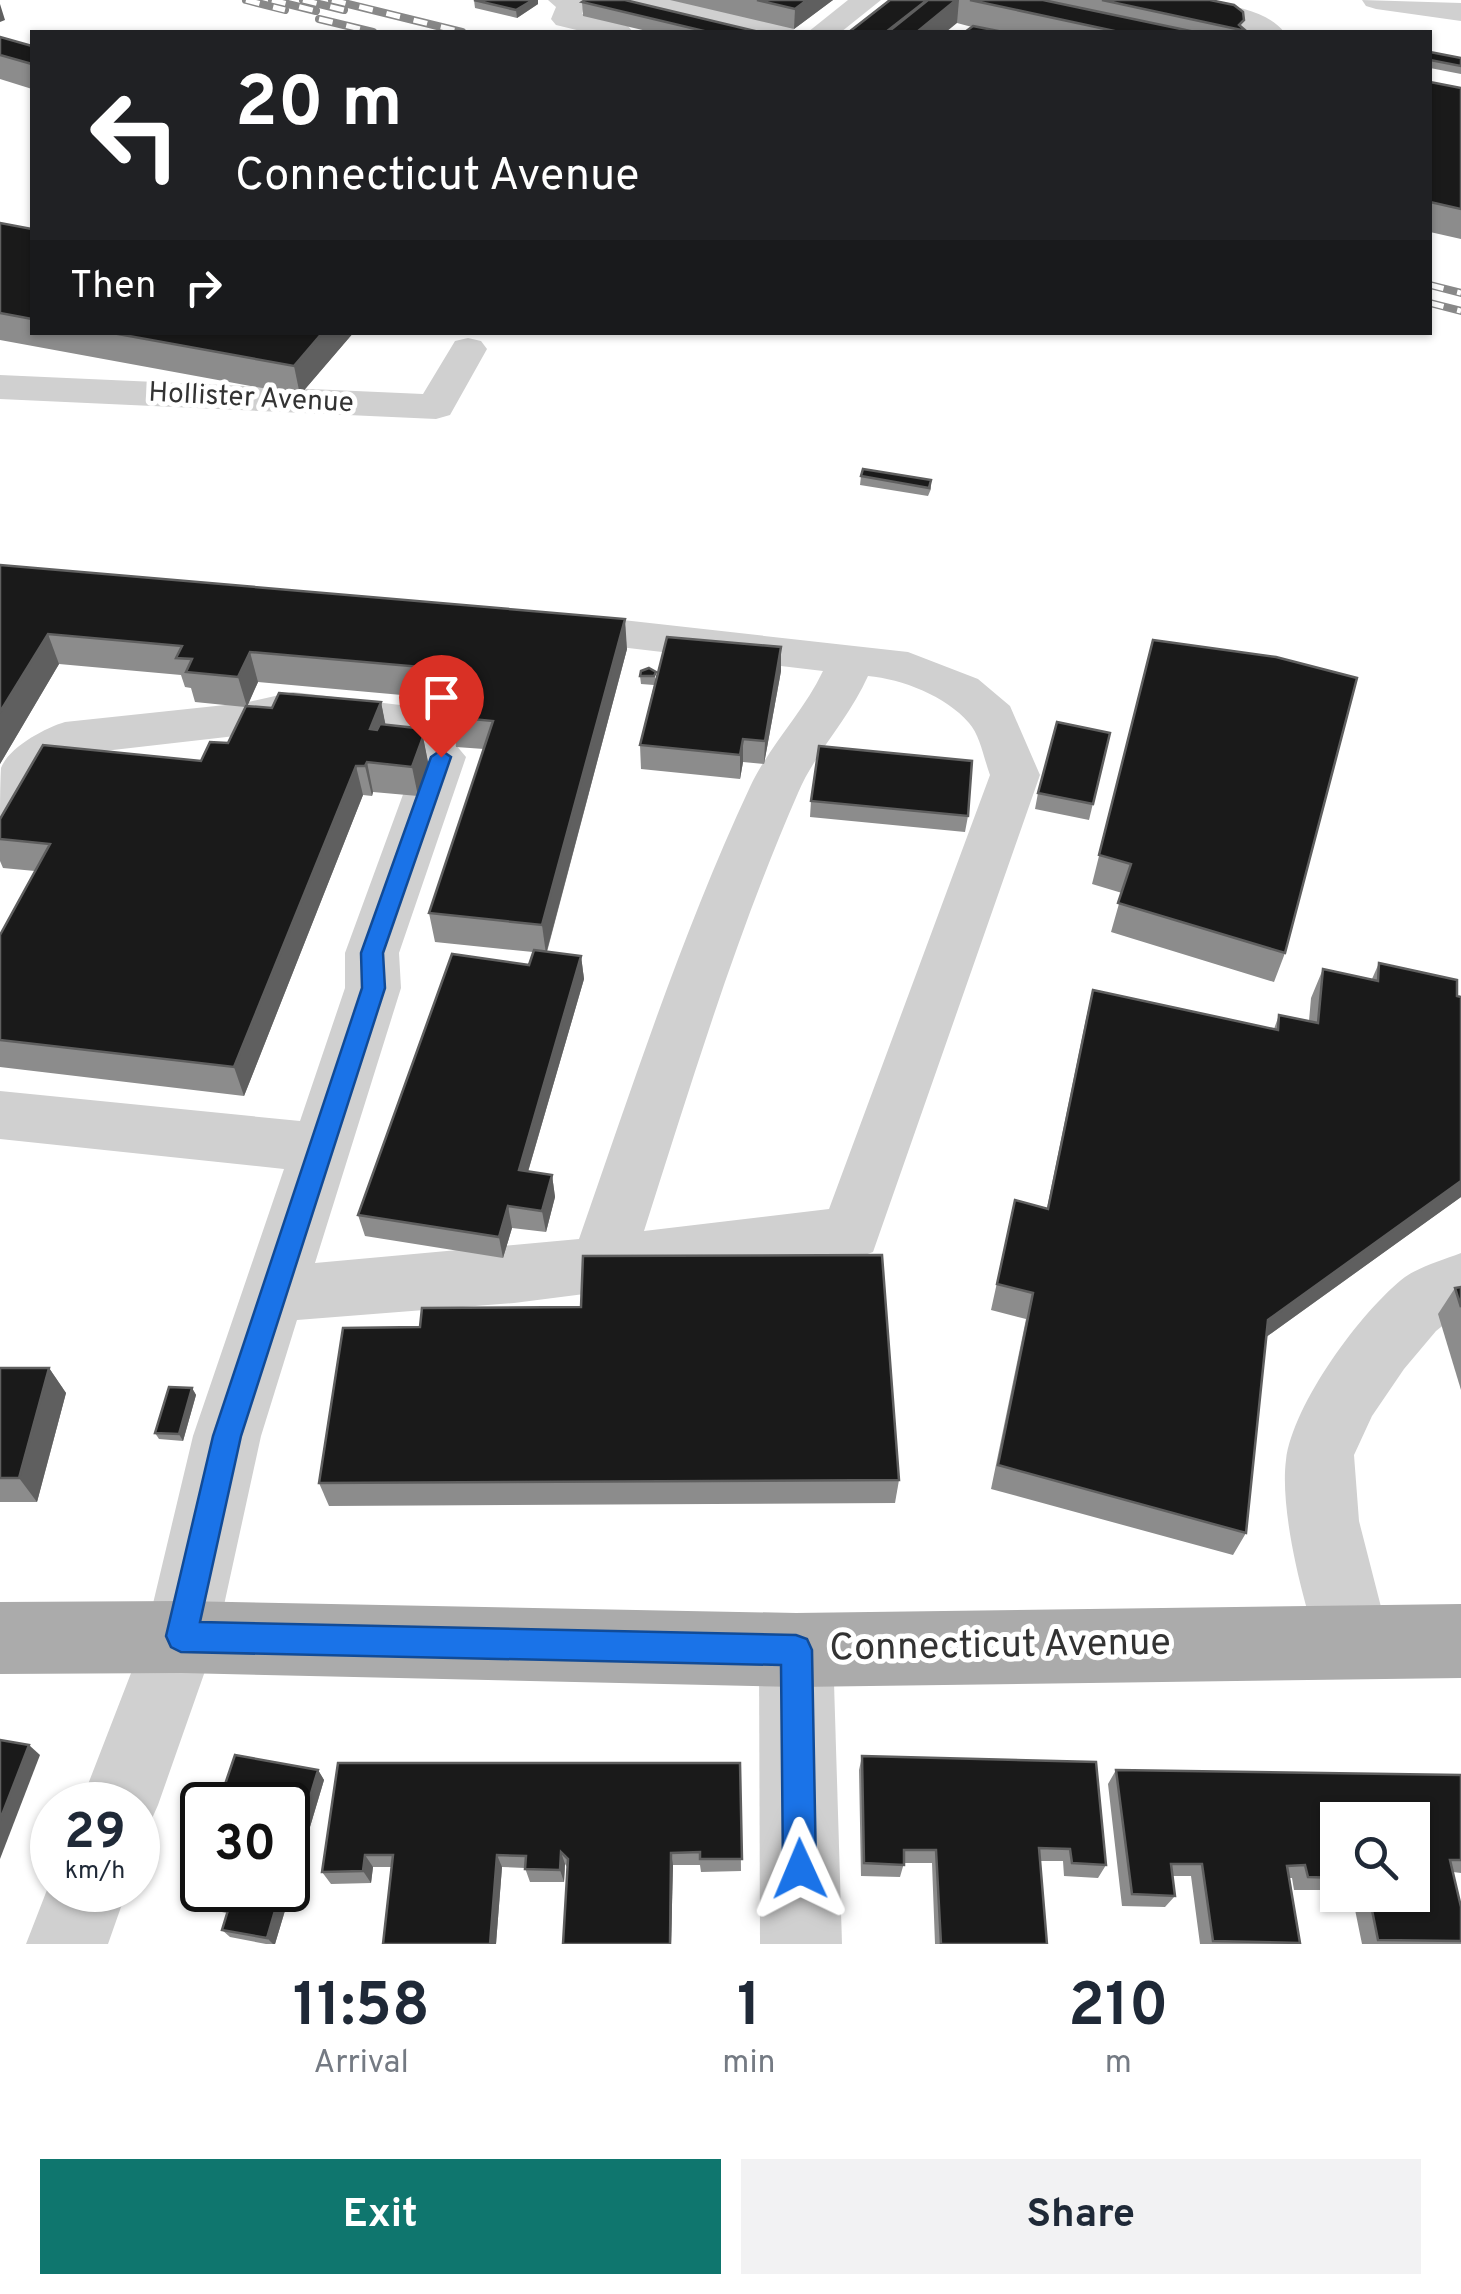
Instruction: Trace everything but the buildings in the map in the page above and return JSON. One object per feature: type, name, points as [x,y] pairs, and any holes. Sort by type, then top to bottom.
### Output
[{"type":"main road","name":"Connecticut Avenue","points":[[0,1638],[181,1636],[796,1650],[1461,1641]]},
{"type":"street","points":[[562,0],[572,2],[566,20],[609,30]]},
{"type":"street","points":[[644,0],[772,30]]},
{"type":"street","points":[[825,30],[867,0]]},
{"type":"street","points":[[1160,0],[1243,19],[1265,30]]},
{"type":"street","points":[[1376,0],[1461,12]]},
{"type":"street","name":"Hollister Avenue","points":[[0,387],[436,407],[468,349]]},
{"type":"street","points":[[273,1294],[514,1275],[851,1233],[1015,775],[993,717],[961,690],[892,663],[509,623]]},
{"type":"street","points":[[602,1264],[700,971],[776,784],[829,710],[852,659]]},
{"type":"street","points":[[0,814],[25,770],[65,739],[244,719],[293,708],[408,719],[441,757],[372,953],[373,988],[227,1436],[181,1636],[127,1782]]},
{"type":"street","points":[[0,1115],[320,1148]]},
{"type":"street","points":[[1353,1642],[1324,1516],[1320,1454],[1348,1393],[1378,1354],[1428,1298],[1461,1281]]},
{"type":"street","points":[[796,1650],[801,1944]]},
{"type":"street","points":[[66,1944],[78,1912]]},
{"type":"railway","points":[[246,0],[285,10]]},
{"type":"railway","points":[[272,0],[316,11]]},
{"type":"railway","points":[[303,0],[344,10]]},
{"type":"railway","points":[[332,0],[454,30]]},
{"type":"railway","points":[[319,19],[365,30]]},
{"type":"railway","points":[[1432,286],[1461,293]]},
{"type":"railway","points":[[1432,304],[1461,311]]},
{"type":"route","points":[[441,757],[372,953],[373,988],[227,1436],[181,1636],[796,1650],[800,1869]]}]
